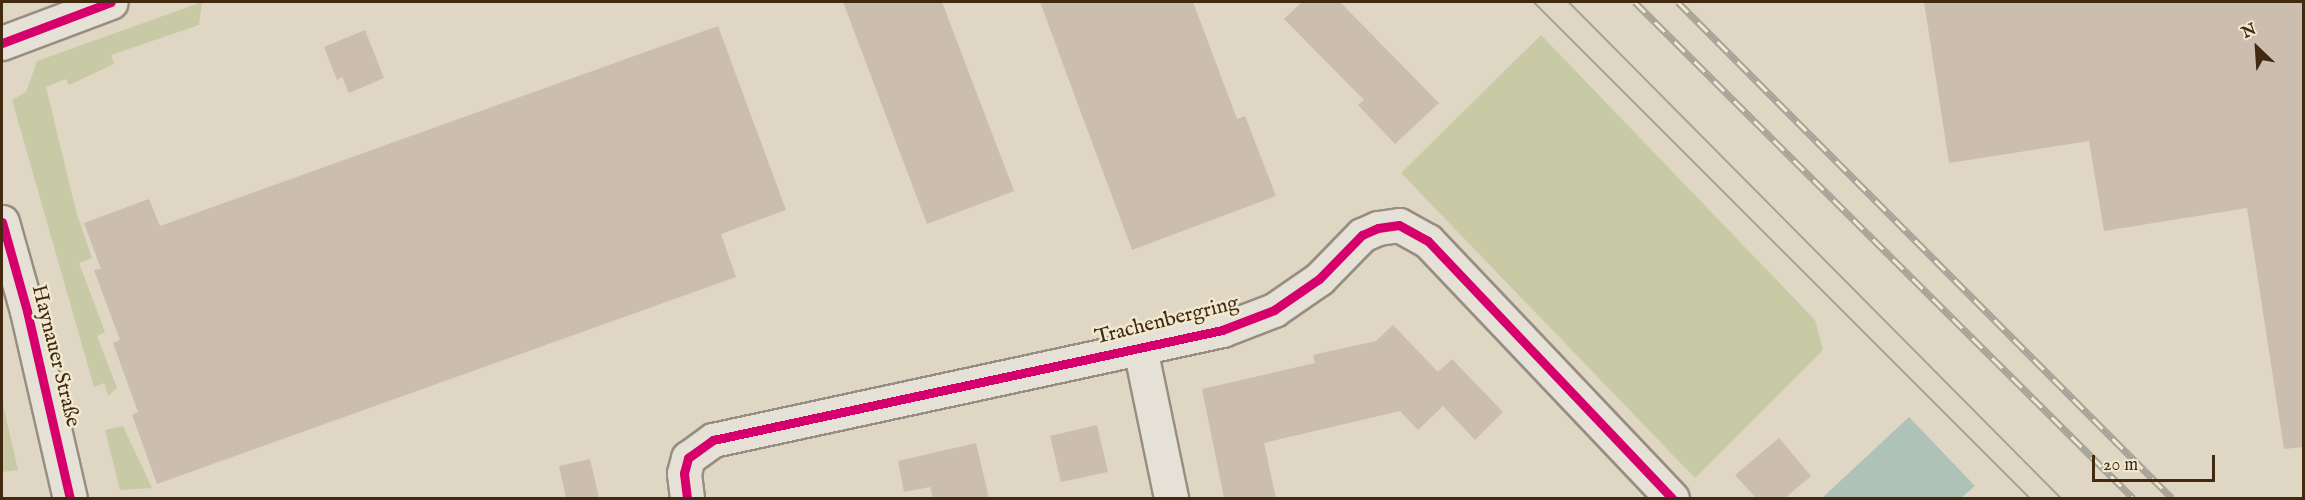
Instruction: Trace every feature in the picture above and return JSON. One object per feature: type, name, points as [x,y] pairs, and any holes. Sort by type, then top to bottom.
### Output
[{"type":"street","points":[[2,43],[111,2]]},
{"type":"street","name":"Haynauer Straße","points":[[2,222],[27,311],[70,498]]},
{"type":"street","name":"Trachenbergring","points":[[687,498],[684,473],[688,458],[712,440],[1222,330],[1274,310],[1319,279],[1362,235],[1378,228],[1399,225],[1428,241],[1672,498]]},
{"type":"street","points":[[1140,348],[1171,498]]},
{"type":"green space","points":[[202,2],[199,25],[111,55],[114,64],[69,85],[66,79],[46,87],[76,211],[92,258],[79,263],[105,332],[97,336],[117,388],[108,396],[104,383],[94,387],[12,100],[26,92],[37,61]]},
{"type":"green space","points":[[1541,35],[1815,320],[1823,350],[1695,478],[1401,173]]},
{"type":"green space","points":[[2,400],[18,470],[2,472]]},
{"type":"green space","points":[[123,426],[152,488],[120,490],[105,430]]},
{"type":"shaded area","points":[[1909,417],[1975,486],[1961,498],[1822,498]]},
{"type":"building","points":[[843,2],[942,2],[1014,191],[927,224]]},
{"type":"building","points":[[1040,2],[1193,2],[1237,119],[1245,116],[1276,196],[1132,250]]},
{"type":"building","points":[[1302,2],[1340,2],[1439,103],[1395,144],[1358,105],[1364,100],[1284,19]]},
{"type":"building","points":[[1924,2],[2304,2],[2304,447],[2284,449],[2247,208],[2104,231],[2089,141],[1949,163]]},
{"type":"building","points":[[718,26],[786,210],[721,234],[736,277],[157,484],[132,415],[138,412],[113,343],[120,340],[94,270],[101,269],[84,223],[149,199],[160,226]]},
{"type":"building","points":[[365,30],[384,78],[349,93],[342,77],[337,80],[324,47]]},
{"type":"building","points":[[1393,325],[1438,372],[1452,359],[1503,412],[1475,440],[1443,406],[1418,430],[1400,411],[1264,443],[1276,498],[1224,498],[1202,389],[1315,363],[1313,355],[1376,341]]},
{"type":"building","points":[[1097,425],[1108,472],[1061,482],[1050,436]]},
{"type":"building","points":[[1779,438],[1811,476],[1785,498],[1756,498],[1735,475]]},
{"type":"building","points":[[976,443],[989,498],[933,498],[930,487],[904,492],[898,461]]},
{"type":"building","points":[[590,459],[599,498],[566,498],[559,466]]},
{"type":"tram line","points":[[1534,2],[2030,498]]},
{"type":"tram line","points":[[1569,2],[2061,498]]},
{"type":"railway","points":[[1635,2],[2133,498]]},
{"type":"railway","points":[[1678,2],[2172,498]]},
{"type":"cycle path","points":[[2,43],[111,2]]},
{"type":"cycle path","points":[[2,222],[27,311],[70,498]]},
{"type":"cycle path","points":[[687,498],[684,473],[688,458],[713,440],[1222,330],[1274,310],[1319,279],[1362,235],[1378,228],[1399,225],[1428,241],[1672,498]]}]
